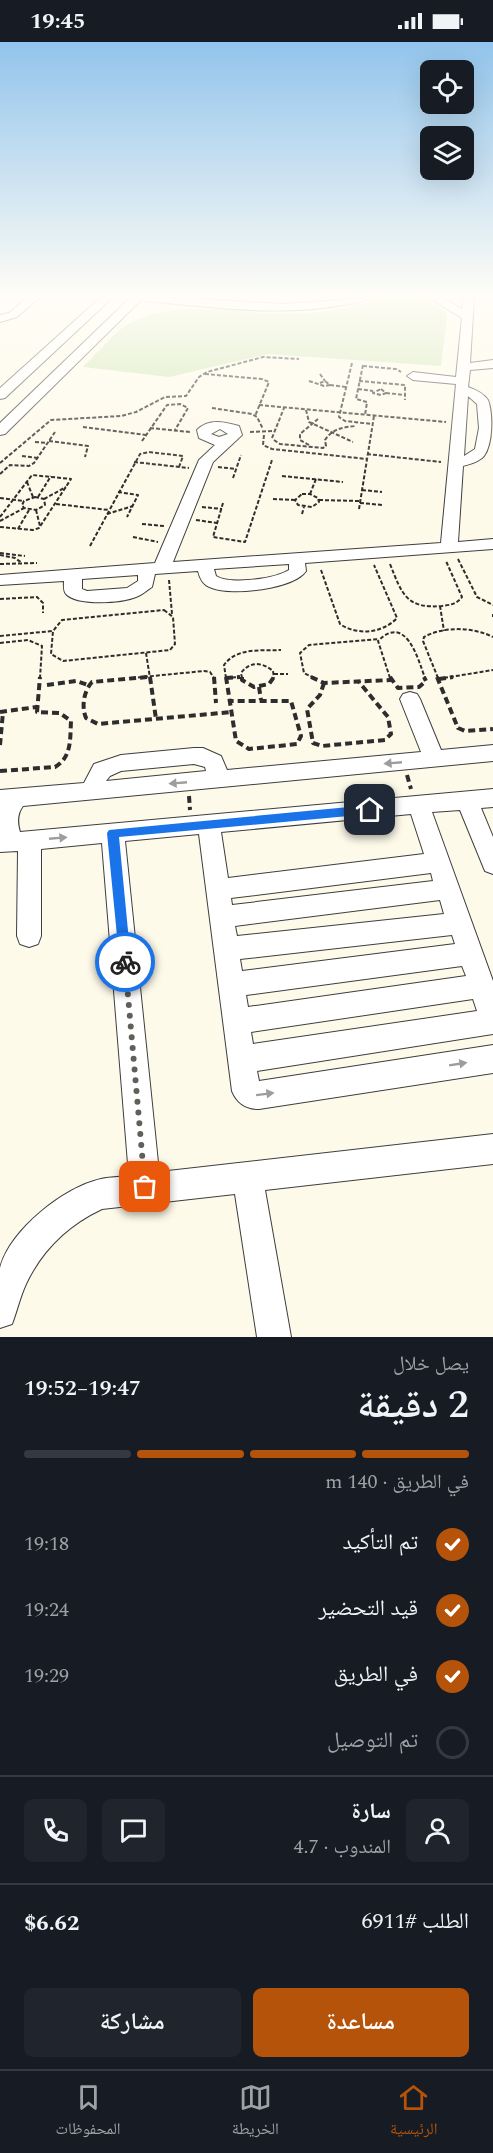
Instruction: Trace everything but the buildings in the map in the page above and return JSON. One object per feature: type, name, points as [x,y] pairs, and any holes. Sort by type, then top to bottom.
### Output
[{"type":"street","points":[[0,395],[42,358]]},
{"type":"street","points":[[0,431],[74,358]]},
{"type":"street","points":[[447,547],[463,358]]},
{"type":"street","points":[[413,376],[462,379],[493,364]]},
{"type":"street","points":[[455,464],[475,456],[485,444],[486,409],[484,403],[471,393],[462,379]]},
{"type":"street","points":[[0,580],[73,574],[73,591],[81,596],[137,591],[159,568],[172,544],[204,465],[204,435],[217,441],[230,439],[204,465]]},
{"type":"street","points":[[159,568],[205,565],[208,578],[217,584],[284,581],[296,576],[298,572],[296,558],[493,544]]},
{"type":"street","points":[[411,699],[434,759]]},
{"type":"street","points":[[29,936],[15,842],[8,834],[6,816],[8,799],[493,753]]},
{"type":"street","points":[[94,791],[95,780],[103,769],[117,762],[203,756],[214,762],[219,779]]},
{"type":"street","points":[[15,842],[493,798]]},
{"type":"street","points":[[466,801],[493,864]]},
{"type":"street","points":[[241,1060],[493,1020],[418,806]]},
{"type":"street","points":[[200,825],[217,890],[246,1091],[252,1095],[493,1059]]},
{"type":"street","points":[[113,833],[145,1187]]},
{"type":"street","points":[[217,890],[439,862]]},
{"type":"street","points":[[221,917],[448,889]]},
{"type":"street","points":[[226,949],[460,923]]},
{"type":"street","points":[[230,985],[470,953]]},
{"type":"street","points":[[236,1022],[482,986]]},
{"type":"street","points":[[0,1312],[8,1284],[21,1258],[38,1235],[56,1217],[78,1203],[100,1194],[145,1187],[493,1149]]},
{"type":"street","points":[[248,1176],[274,1337]]},
{"type":"path","points":[[0,463],[51,420],[121,416],[136,412],[165,397],[186,396],[203,374],[258,358]]},
{"type":"path","points":[[289,358],[299,359]]},
{"type":"path","points":[[352,363],[340,413],[341,419],[372,424]]},
{"type":"path","points":[[365,415],[367,402],[356,399],[363,365],[399,370],[401,384]]},
{"type":"path","points":[[203,374],[269,382],[255,416]]},
{"type":"path","points":[[320,374],[330,385]]},
{"type":"path","points":[[309,381],[324,386],[346,387]]},
{"type":"path","points":[[320,383],[325,381]]},
{"type":"path","points":[[359,381],[406,386],[405,400]]},
{"type":"path","points":[[381,389],[382,384]]},
{"type":"path","points":[[358,389],[373,392],[387,399]]},
{"type":"path","points":[[373,392],[381,389]]},
{"type":"path","points":[[381,389],[386,393]]},
{"type":"path","points":[[381,395],[386,393],[405,395]]},
{"type":"path","points":[[142,441],[165,405],[187,406],[176,430]]},
{"type":"path","points":[[259,405],[458,423]]},
{"type":"path","points":[[212,408],[255,416],[263,429]]},
{"type":"path","points":[[284,408],[273,439],[280,444],[325,447]]},
{"type":"path","points":[[306,410],[307,420],[312,424],[353,441]]},
{"type":"path","points":[[359,509],[374,416]]},
{"type":"path","points":[[315,447],[303,443],[299,437],[318,419]]},
{"type":"path","points":[[325,455],[325,440],[331,432],[356,426]]},
{"type":"path","points":[[83,427],[146,435]]},
{"type":"path","points":[[150,428],[204,435]]},
{"type":"path","points":[[255,432],[275,431]]},
{"type":"path","points":[[0,474],[6,466],[29,466],[38,458],[55,432]]},
{"type":"path","points":[[264,435],[263,445],[272,449],[367,459]]},
{"type":"path","points":[[36,442],[88,446],[85,457]]},
{"type":"path","points":[[90,546],[140,454],[146,452],[183,456],[179,467]]},
{"type":"path","points":[[367,454],[431,461]]},
{"type":"path","points":[[233,478],[241,455]]},
{"type":"path","points":[[22,456],[38,458]]},
{"type":"path","points":[[224,503],[213,537],[245,542],[272,460]]},
{"type":"path","points":[[134,462],[179,467],[204,465]]},
{"type":"path","points":[[0,519],[27,481],[34,475],[71,479],[56,504],[35,530],[0,527]]},
{"type":"path","points":[[38,497],[51,476]]},
{"type":"path","points":[[282,476],[343,482]]},
{"type":"path","points":[[310,494],[316,479]]},
{"type":"path","points":[[27,481],[33,497]]},
{"type":"path","points":[[0,498],[24,501],[33,497],[44,499],[68,486]]},
{"type":"path","points":[[362,489],[382,492]]},
{"type":"path","points":[[118,492],[137,494],[127,517]]},
{"type":"path","points":[[273,499],[295,500],[302,494],[310,494],[319,500],[383,505]]},
{"type":"path","points":[[0,519],[24,508],[36,510],[45,505],[44,499]]},
{"type":"path","points":[[295,500],[298,505],[304,507],[315,506],[319,500]]},
{"type":"path","points":[[24,501],[22,505],[24,508]]},
{"type":"path","points":[[56,504],[108,512],[133,506]]},
{"type":"path","points":[[302,514],[304,507]]},
{"type":"path","points":[[18,529],[29,510]]},
{"type":"path","points":[[36,510],[40,526]]},
{"type":"path","points":[[142,524],[178,528]]},
{"type":"path","points":[[133,537],[172,544]]},
{"type":"path","points":[[447,547],[477,597],[493,604]]},
{"type":"path","points":[[377,552],[406,599],[424,608],[453,605],[462,597],[447,547]]},
{"type":"path","points":[[316,557],[343,627],[358,631],[387,628],[395,622],[397,614],[377,552]]},
{"type":"path","points":[[0,555],[25,556]]},
{"type":"path","points":[[0,555],[15,558],[22,563]]},
{"type":"path","points":[[0,564],[44,562]]},
{"type":"path","points":[[159,568],[172,614],[173,647],[166,651],[63,661],[51,654],[53,631],[57,623],[68,618],[164,610],[172,614]]},
{"type":"path","points":[[0,599],[37,597],[44,603],[43,613]]},
{"type":"path","points":[[440,606],[444,631]]},
{"type":"path","points":[[387,628],[390,634]]},
{"type":"path","points":[[0,636],[53,631]]},
{"type":"path","points":[[493,637],[476,631],[444,631],[430,633],[424,637],[458,728],[465,732],[493,729]]},
{"type":"path","points":[[379,639],[378,644],[394,686],[419,687],[426,681],[408,636],[398,633],[379,639],[315,643],[300,653],[304,673],[324,683],[391,680]]},
{"type":"path","points":[[0,643],[34,640],[42,646],[37,707],[40,714],[61,713],[69,717],[71,721],[68,756],[61,765],[0,771]]},
{"type":"path","points":[[230,701],[289,700],[293,702],[301,736],[297,744],[281,747],[244,747],[236,741],[231,712],[224,666],[233,656],[281,650]]},
{"type":"path","points":[[146,653],[156,720]]},
{"type":"path","points":[[240,676],[243,669],[256,663],[266,665],[274,675]]},
{"type":"path","points":[[438,679],[493,670]]},
{"type":"path","points":[[47,685],[76,681],[87,685],[99,680],[210,672],[214,676],[216,703]]},
{"type":"path","points":[[274,675],[288,674]]},
{"type":"path","points":[[240,676],[249,686],[259,687],[269,684],[274,675]]},
{"type":"path","points":[[226,678],[240,676]]},
{"type":"path","points":[[324,683],[320,695],[307,709],[313,743],[322,746],[385,740],[392,735],[385,710],[366,695],[359,682]]},
{"type":"path","points":[[87,685],[84,713],[91,722],[106,724],[231,712]]},
{"type":"path","points":[[259,687],[261,700]]},
{"type":"path","points":[[0,745],[2,712],[37,707]]},
{"type":"path","points":[[403,762],[418,806]]},
{"type":"path","points":[[188,782],[200,825]]},
{"type":"green space","points":[[91,358],[249,358],[169,377],[83,367]]},
{"type":"green space","points":[[332,358],[442,358],[441,366]]},
{"type":"way so far","points":[[125,962],[145,1187]]},
{"type":"route","points":[[125,962],[113,833],[370,810]]}]
